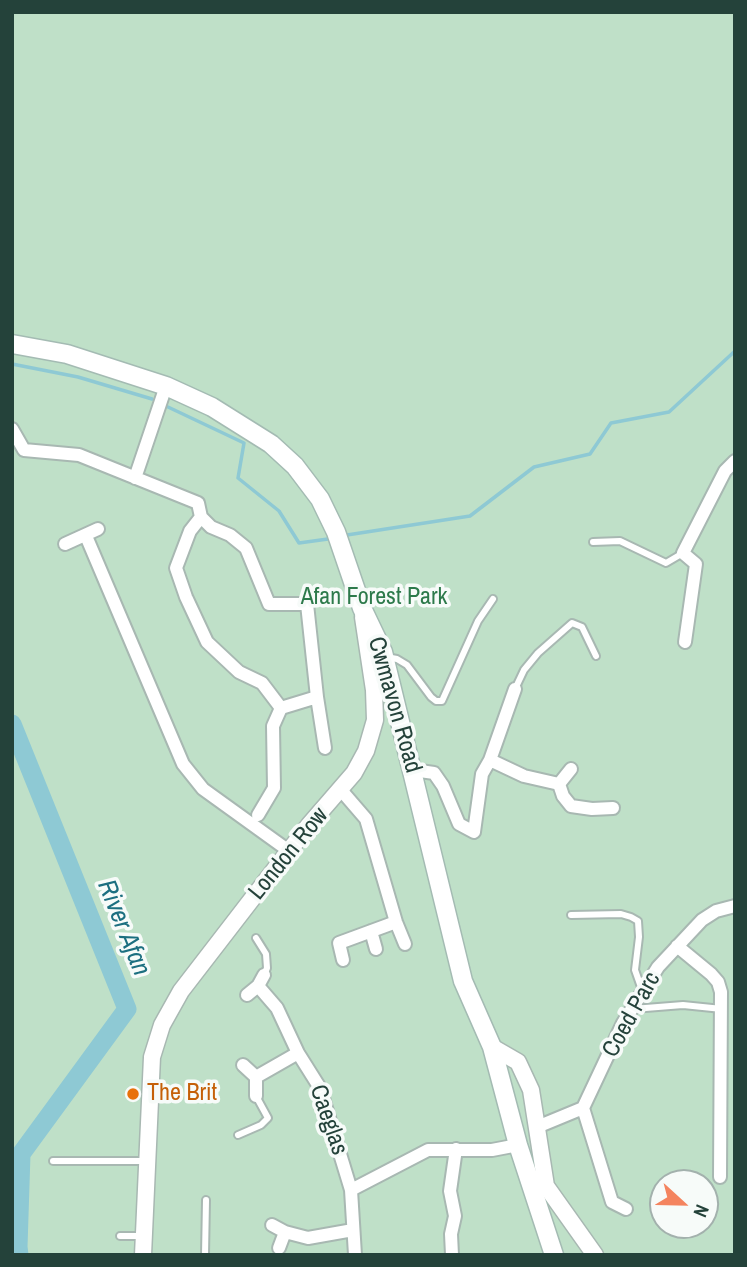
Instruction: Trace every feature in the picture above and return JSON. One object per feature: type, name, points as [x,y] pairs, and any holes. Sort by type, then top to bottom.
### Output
[{"type":"main road","name":"Cwmavon Road","points":[[12,344],[67,354],[166,386],[212,407],[271,444],[295,467],[320,499],[336,533],[362,608],[384,656],[463,981],[492,1047],[518,1145],[554,1255]]},
{"type":"street","points":[[135,478],[166,386]]},
{"type":"street","points":[[12,429],[24,450],[79,455],[198,503],[201,517],[211,527],[230,535],[246,548],[269,604],[307,604],[325,748]]},
{"type":"street","points":[[685,642],[696,564],[683,553],[725,471],[735,461]]},
{"type":"street","points":[[201,517],[190,531],[176,568],[186,597],[207,642],[239,672],[262,683],[281,708]]},
{"type":"street","points":[[65,544],[98,529]]},
{"type":"street","points":[[86,536],[183,764],[203,789],[289,850]]},
{"type":"street","name":"London Row","points":[[143,1255],[152,1056],[162,1025],[172,1004],[289,850],[341,790],[366,751],[375,720],[374,690],[362,608]]},
{"type":"street","points":[[413,770],[434,773],[443,786],[459,824],[474,832],[482,774],[491,760],[514,689]]},
{"type":"street","points":[[258,815],[274,788],[273,726],[281,708],[317,697]]},
{"type":"street","points":[[491,760],[524,776],[559,784]]},
{"type":"street","points":[[559,784],[571,769]]},
{"type":"street","points":[[559,784],[563,796],[571,806],[613,808]]},
{"type":"street","points":[[341,790],[366,819],[405,944]]},
{"type":"street","name":"Coed Parc","points":[[583,1108],[642,990],[702,920],[716,911],[735,906]]},
{"type":"street","points":[[343,960],[339,943],[396,922]]},
{"type":"street","points":[[371,931],[376,949]]},
{"type":"street","points":[[677,946],[718,982],[722,1009],[720,1177]]},
{"type":"street","points":[[247,995],[261,981]]},
{"type":"street","name":"Caeglas","points":[[261,981],[298,1053],[320,1088],[351,1190],[355,1255]]},
{"type":"street","points":[[492,1047],[518,1062],[530,1090],[546,1186],[593,1254]]},
{"type":"street","name":"Caeglas","points":[[256,1077],[298,1053]]},
{"type":"street","points":[[243,1065],[256,1077],[256,1096]]},
{"type":"street","points":[[537,1127],[583,1108],[612,1202],[626,1209]]},
{"type":"street","name":"Caeglas","points":[[351,1190],[428,1150],[492,1150],[518,1145]]},
{"type":"street","points":[[452,1255],[451,1234],[455,1216],[450,1191],[456,1149]]},
{"type":"street","points":[[272,1225],[285,1232],[308,1238],[353,1230]]},
{"type":"street","points":[[279,1248],[285,1232]]},
{"type":"lane","points":[[593,542],[620,541],[666,563],[683,553]]},
{"type":"lane","points":[[384,656],[407,665],[431,697],[442,701],[478,621],[494,599]]},
{"type":"lane","points":[[514,689],[524,670],[538,653],[572,623],[582,626],[596,656]]},
{"type":"lane","points":[[571,915],[621,914],[638,921],[635,970],[642,990]]},
{"type":"lane","points":[[256,938],[266,954],[267,968],[261,981]]},
{"type":"lane","points":[[632,1008],[683,1005],[722,1009]]},
{"type":"lane","points":[[238,1135],[251,1131],[268,1118],[256,1096]]},
{"type":"lane","points":[[56,1164],[148,1161]]},
{"type":"lane","points":[[205,1255],[206,1200]]},
{"type":"lane","points":[[120,1236],[144,1236]]},
{"type":"green space","name":"Afan Forest Park","points":[[12,12],[735,12],[735,1255],[12,1255]]},
{"type":"waterway","points":[[347,535],[470,516],[534,467],[590,454],[611,423],[669,412],[735,351]]},
{"type":"waterway","points":[[12,364],[78,377],[152,399]]},
{"type":"waterway","points":[[168,407],[244,443],[238,478],[279,511],[299,543],[328,539]]},
{"type":"waterway","name":"River Afan","points":[[12,724],[127,1009],[21,1154],[19,1255]]},
{"type":"place","name":"The Brit","points":[[133,1094]]}]
